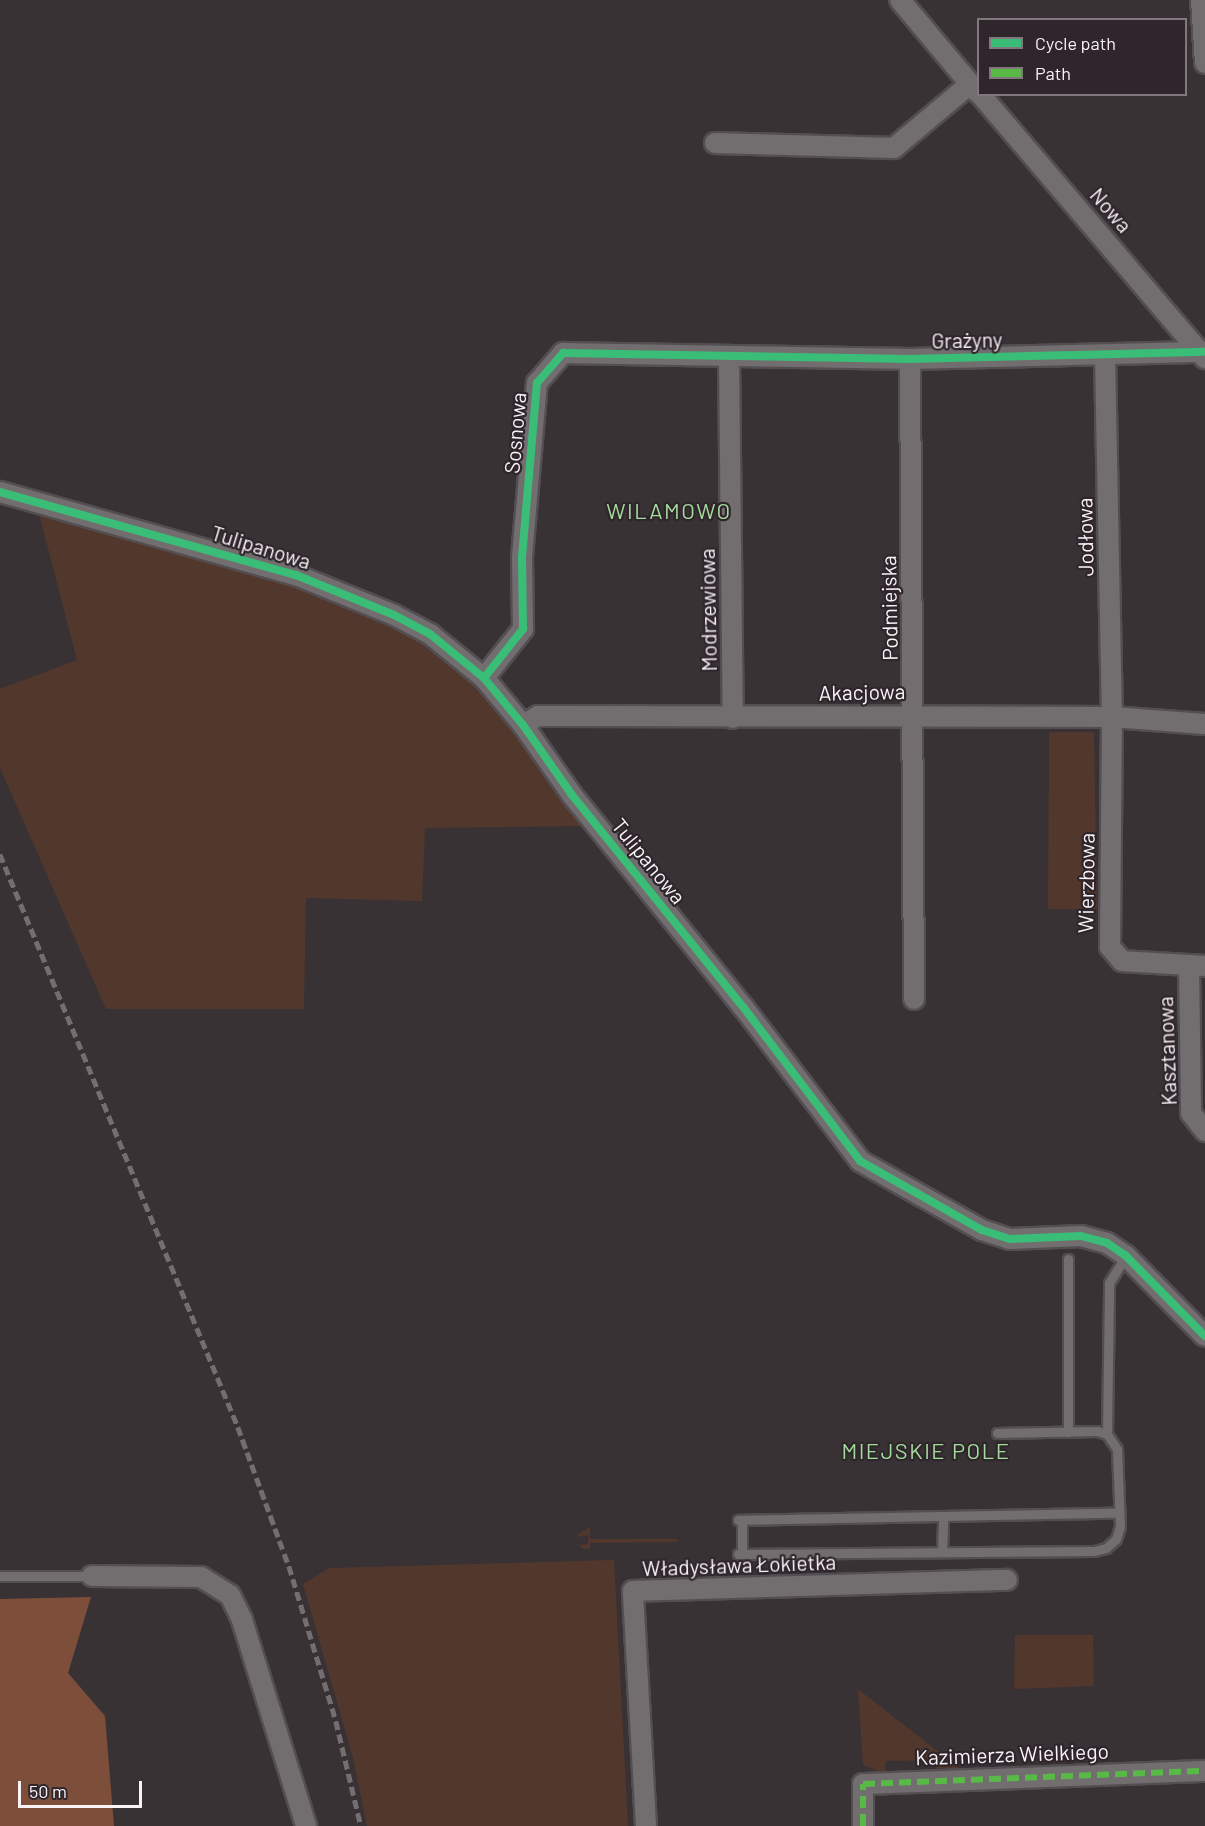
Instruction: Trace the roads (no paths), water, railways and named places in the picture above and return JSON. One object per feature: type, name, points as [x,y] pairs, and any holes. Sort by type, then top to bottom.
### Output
[{"type":"street","name":"Nowa","points":[[900,0],[976,91]]},
{"type":"street","points":[[1201,0],[1205,63]]},
{"type":"street","points":[[715,143],[894,148],[976,91]]},
{"type":"street","name":"Nowa","points":[[980,96],[1203,354]]},
{"type":"street","name":"Sosnowa","points":[[484,678],[523,629],[522,557],[537,383],[563,353],[729,358]]},
{"type":"street","name":"Grażyny","points":[[729,358],[910,359],[1203,354]]},
{"type":"street","name":"Jodłowa","points":[[1106,356],[1112,717]]},
{"type":"street","name":"Modrzewiowa","points":[[729,358],[733,718]]},
{"type":"street","name":"Podmiejska","points":[[910,359],[915,715],[914,999]]},
{"type":"street","name":"Tulipanowa","points":[[0,492],[296,575],[394,615],[430,634],[484,678],[523,725],[572,795],[744,1008],[860,1161],[982,1230],[1010,1239],[1081,1236],[1107,1243],[1126,1256],[1205,1336]]},
{"type":"street","name":"Akacjowa","points":[[523,725],[538,716],[733,718],[915,715],[1112,717],[1205,724]]},
{"type":"street","name":"Wierzbowa","points":[[1112,717],[1110,947],[1122,961],[1197,966]]},
{"type":"street","name":"Kasztanowa","points":[[1197,966],[1191,1113],[1205,1131]]},
{"type":"street","points":[[92,1576],[201,1577],[230,1595],[306,1826]]},
{"type":"street","name":"Władysława Łokietka","points":[[646,1826],[633,1592],[1007,1580]]},
{"type":"street","name":"Kazimierza Wielkiego","points":[[863,1826],[863,1784],[1205,1771]]},
{"type":"lane","points":[[1119,1513],[740,1520],[740,1554],[1101,1550],[1118,1536],[1119,1513],[1117,1449],[1107,1434],[1109,1283],[1126,1256]]},
{"type":"lane","points":[[1068,1259],[1068,1432]]},
{"type":"lane","points":[[997,1434],[1068,1432],[1107,1434]]},
{"type":"lane","points":[[942,1552],[943,1516]]},
{"type":"lane","points":[[0,1576],[92,1576]]},
{"type":"railway","points":[[0,854],[238,1427],[289,1566],[336,1721],[361,1826]]},
{"type":"district","name":"WILAMOWO","points":[[669,511]]},
{"type":"district","name":"MIEJSKIE POLE","points":[[926,1451]]}]
